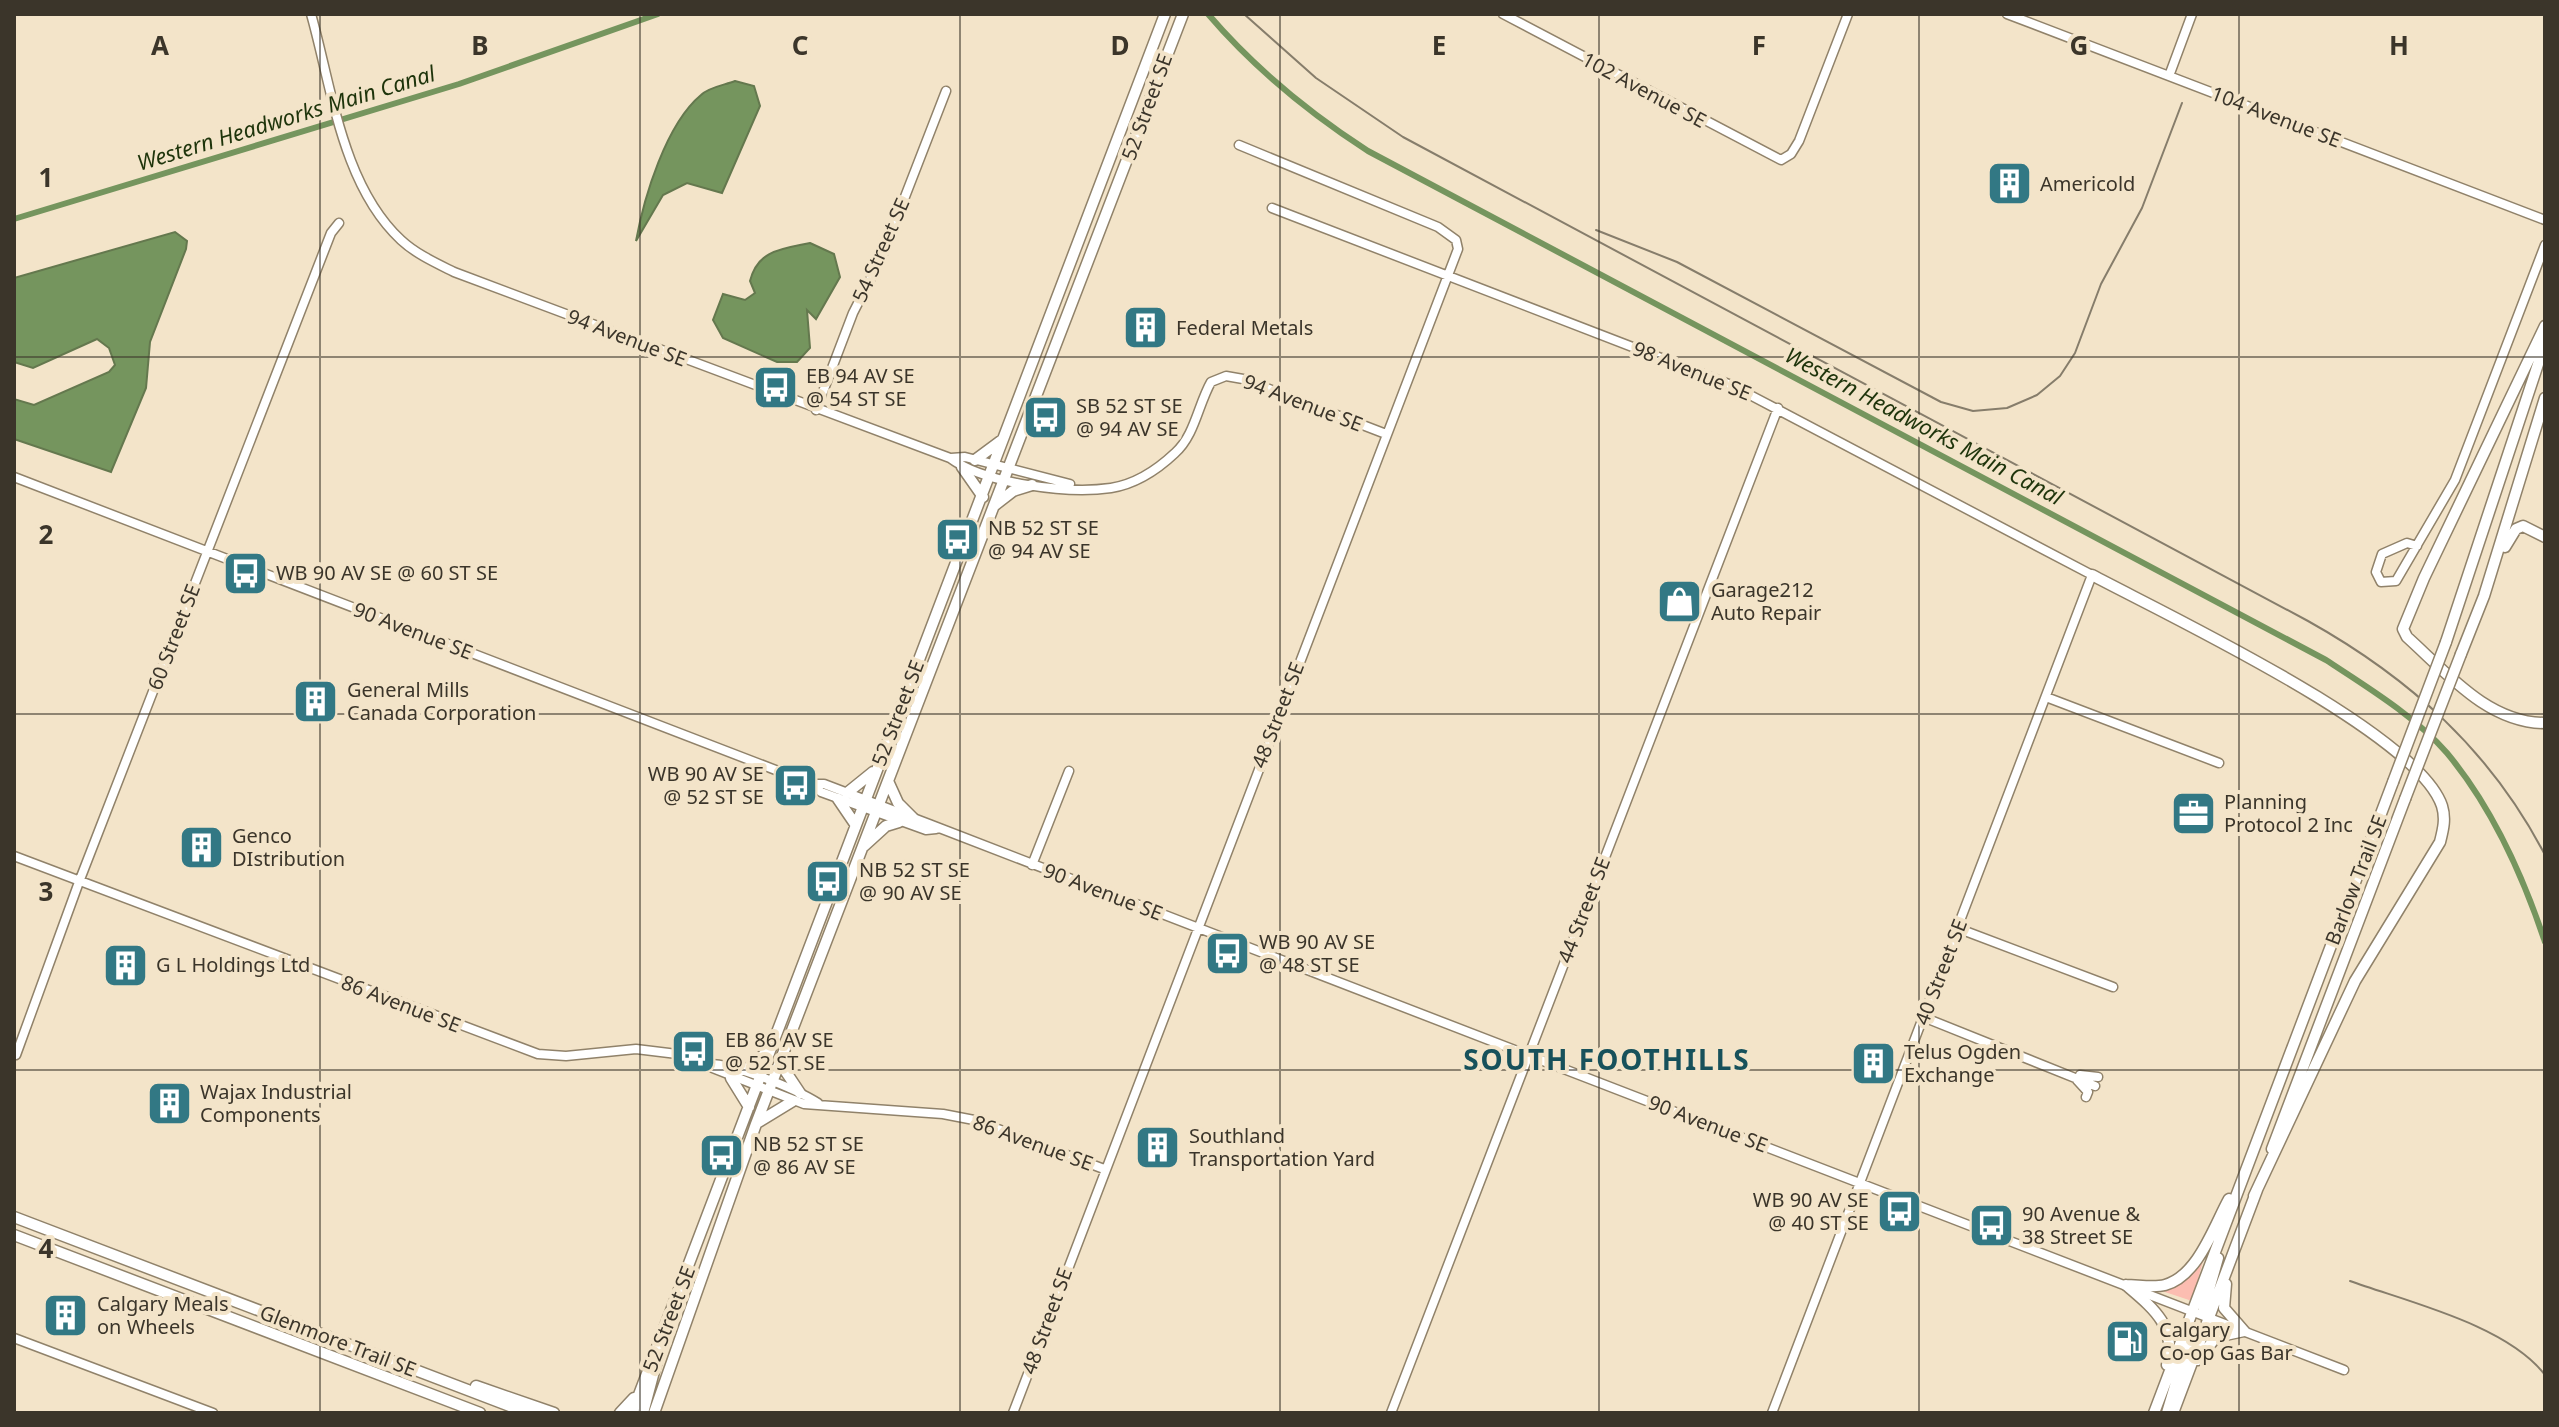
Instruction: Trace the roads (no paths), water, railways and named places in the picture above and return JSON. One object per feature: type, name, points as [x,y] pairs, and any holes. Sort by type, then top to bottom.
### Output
[{"type":"main road","name":"52 Street SE","points":[[655,1412],[756,1124],[1183,14]]},
{"type":"main road","name":"52 Street SE","points":[[632,1413],[1163,19]]},
{"type":"main road","points":[[2545,326],[2424,578],[2403,629],[2407,637],[2493,710],[2510,718],[2545,723]]},
{"type":"main road","name":"Barlow Trail SE","points":[[2154,1413],[2446,642],[2545,343]]},
{"type":"main road","name":"Barlow Trail SE","points":[[2173,1413],[2484,596],[2545,398]]},
{"type":"main road","points":[[975,460],[1006,436]]},
{"type":"main road","points":[[962,467],[983,497]]},
{"type":"main road","points":[[993,506],[1013,491],[1032,485]]},
{"type":"main road","points":[[2484,596],[2516,529],[2531,527],[2545,537]]},
{"type":"main road","points":[[2092,575],[2285,677],[2363,725],[2426,781],[2441,804],[2444,823],[2440,842],[2355,981],[2254,1196]]},
{"type":"main road","points":[[855,824],[842,796],[877,768]]},
{"type":"main road","points":[[888,781],[898,803],[913,818]]},
{"type":"main road","points":[[860,850],[886,826],[899,822]]},
{"type":"main road","points":[[749,1107],[735,1074],[750,1067],[773,1046]]},
{"type":"main road","points":[[756,1124],[796,1097],[780,1063]]},
{"type":"main road","points":[[2126,1285],[2164,1285],[2192,1266],[2251,1159]]},
{"type":"main road","name":"Glenmore Trail SE","points":[[14,1217],[528,1413]]},
{"type":"main road","points":[[2209,1317],[2204,1307],[2217,1264],[2222,1232]]},
{"type":"main road","name":"Glenmore Trail SE","points":[[14,1235],[480,1413]]},
{"type":"main road","points":[[2229,1263],[2224,1308],[2244,1331]]},
{"type":"main road","points":[[2126,1285],[2157,1312],[2168,1331],[2170,1354],[2154,1413]]},
{"type":"main road","points":[[2167,1413],[2193,1325],[2193,1311]]},
{"type":"main road","points":[[2182,1389],[2209,1343],[2222,1335],[2244,1331]]},
{"type":"main road","points":[[643,1413],[656,1374],[659,1346]]},
{"type":"main road","points":[[410,1368],[427,1369],[554,1413]]},
{"type":"main road","points":[[620,1413],[641,1390]]},
{"type":"main road","points":[[443,1399],[465,1413]]},
{"type":"street","name":"94 Avenue SE","points":[[311,14],[350,157],[383,221],[403,242],[442,266],[816,410],[950,458],[975,460],[993,471]]},
{"type":"street","name":"102 Avenue SE","points":[[1503,14],[1775,158],[1786,158],[1799,141],[1848,14]]},
{"type":"street","name":"104 Avenue SE","points":[[2007,14],[2545,220]]},
{"type":"street","points":[[2169,76],[2192,14]]},
{"type":"street","name":"54 Street SE","points":[[816,410],[853,313],[884,251],[946,91]]},
{"type":"street","name":"48 Street SE","points":[[1013,1413],[1458,249],[1456,240],[1438,227],[1239,145]]},
{"type":"street","name":"98 Avenue SE","points":[[1272,208],[1731,385],[2092,575]]},
{"type":"street","name":"60 Street SE","points":[[16,1055],[206,552],[331,233],[339,223]]},
{"type":"street","points":[[2417,546],[2407,543],[2382,554],[2376,572],[2381,582],[2396,581],[2417,546],[2455,480],[2545,245]]},
{"type":"street","name":"94 Avenue SE","points":[[1005,474],[1032,485],[1110,488],[1157,469],[1178,451],[1188,436],[1211,382],[1226,376],[1243,379],[1386,434]]},
{"type":"street","name":"44 Street SE","points":[[1391,1413],[1778,408]]},
{"type":"street","name":"94 Avenue SE","points":[[950,458],[962,467],[1083,488]]},
{"type":"street","name":"90 Avenue SE","points":[[14,477],[812,784],[878,810],[899,822],[926,830],[936,828]]},
{"type":"street","name":"40 Street SE","points":[[1772,1413],[2092,575]]},
{"type":"street","points":[[2046,697],[2219,763]]},
{"type":"street","points":[[1032,865],[1069,771]]},
{"type":"street","name":"90 Avenue SE","points":[[878,810],[913,818],[2344,1370]]},
{"type":"street","name":"86 Avenue SE","points":[[14,856],[538,1054],[566,1056],[657,1050],[708,1064],[719,1064],[735,1074],[818,1104],[848,1109],[943,1114],[974,1120],[1104,1169]]},
{"type":"street","points":[[1957,928],[2113,987]]},
{"type":"street","points":[[1923,1017],[2071,1074],[2097,1081]]},
{"type":"street","points":[[2071,1074],[2095,1067]]},
{"type":"street","points":[[2071,1074],[2088,1092],[2086,1097]]},
{"type":"street","points":[[14,1338],[213,1413]]},
{"type":"waterway","name":"Western Headworks Main Canal","points":[[14,219],[459,84],[658,14]]},
{"type":"waterway","name":"Western Headworks Main Canal","points":[[1208,14],[1244,53],[1283,88],[1368,151],[2326,660],[2374,692],[2434,739],[2463,774],[2505,843],[2545,942]]},
{"type":"railway","points":[[1244,14],[1316,78],[1403,137],[2345,643],[2414,693],[2473,750],[2500,783],[2545,855]]},
{"type":"railway","points":[[1596,230],[1677,262],[1941,402],[1973,411],[2007,408],[2037,395],[2060,376],[2075,353],[2101,284],[2142,208],[2182,103]]},
{"type":"railway","points":[[2350,1281],[2482,1329],[2528,1357],[2545,1375]]},
{"type":"place","name":"Americold","points":[[2009,184]]},
{"type":"place","name":"Federal Metals","points":[[1145,328]]},
{"type":"place","name":"EB 94 AV SE @ 54 ST SE","points":[[775,387]]},
{"type":"place","name":"SB 52 ST SE @ 94 AV SE","points":[[1045,417]]},
{"type":"place","name":"NB 52 ST SE @ 94 AV SE","points":[[957,539]]},
{"type":"place","name":"WB 90 AV SE @ 60 ST SE","points":[[245,573]]},
{"type":"place","name":"Garage212 Auto Repair","points":[[1680,601]]},
{"type":"place","name":"General Mills Canada Corporation","points":[[316,701]]},
{"type":"place","name":"WB 90 AV SE @ 52 ST SE","points":[[795,785]]},
{"type":"place","name":"Planning Protocol 2 Inc","points":[[2193,813]]},
{"type":"place","name":"Genco DIstribution","points":[[201,848]]},
{"type":"place","name":"NB 52 ST SE @ 90 AV SE","points":[[828,882]]},
{"type":"place","name":"WB 90 AV SE @ 48 ST SE","points":[[1228,953]]},
{"type":"place","name":"G L Holdings Ltd","points":[[125,965]]},
{"type":"place","name":"EB 86 AV SE @ 52 ST SE","points":[[694,1051]]},
{"type":"place","name":"Telus Ogden Exchange","points":[[1873,1063]]},
{"type":"place","name":"Wajax Industrial Components","points":[[169,1104]]},
{"type":"place","name":"Southland Transportation Yard","points":[[1158,1147]]},
{"type":"place","name":"NB 52 ST SE @ 86 AV SE","points":[[722,1156]]},
{"type":"place","name":"WB 90 AV SE @ 40 ST SE","points":[[1900,1211]]},
{"type":"place","name":"90 Avenue & 38 Street SE","points":[[1991,1225]]},
{"type":"place","name":"Calgary Meals on Wheels","points":[[66,1316]]},
{"type":"place","name":"Calgary Co-op Gas Bar","points":[[2128,1342]]},
{"type":"district","name":"SOUTH FOOTHILLS","points":[[1607,1060]]}]
